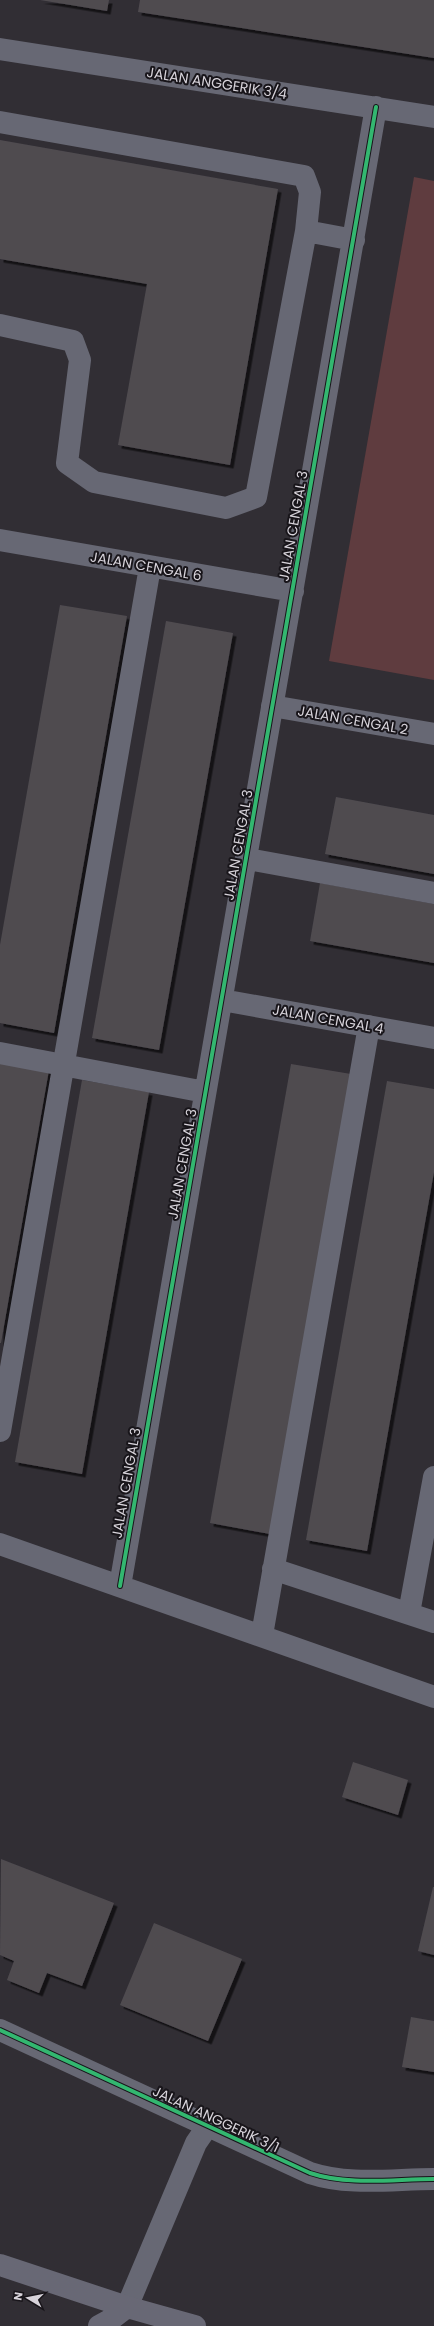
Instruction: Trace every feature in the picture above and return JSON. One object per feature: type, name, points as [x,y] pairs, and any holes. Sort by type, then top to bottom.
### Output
[{"type":"main road","points":[[0,2265],[130,2316],[195,2326]]},
{"type":"main road","points":[[99,2326],[110,2320],[130,2316]]},
{"type":"street","name":"JALAN ANGGERIK 3/4","points":[[0,49],[434,117]]},
{"type":"street","name":"JALAN CENGAL 3","points":[[120,1586],[205,1092],[248,859],[272,706],[376,108]]},
{"type":"street","points":[[0,122],[304,176],[310,192],[306,231],[256,498],[226,508],[94,482],[68,462],[80,360],[73,341],[0,325]]},
{"type":"street","points":[[306,231],[354,240]]},
{"type":"street","name":"JALAN CENGAL 6","points":[[0,540],[293,591]]},
{"type":"street","points":[[0,1431],[150,567]]},
{"type":"street","name":"JALAN CENGAL 2","points":[[272,706],[434,734]]},
{"type":"street","points":[[248,859],[434,892]]},
{"type":"street","name":"JALAN CENGAL 4","points":[[222,1000],[434,1038]]},
{"type":"street","points":[[262,1635],[369,1026]]},
{"type":"street","points":[[0,1053],[205,1092]]},
{"type":"street","points":[[409,1613],[434,1477]]},
{"type":"street","points":[[0,1544],[262,1635],[434,1697]]},
{"type":"street","points":[[273,1569],[434,1622]]},
{"type":"street","name":"JALAN ANGGERIK 3/1","points":[[0,2030],[207,2127],[325,2178],[343,2180],[434,2178]]},
{"type":"street","points":[[130,2316],[196,2143],[207,2127]]},
{"type":"shaded area","points":[[414,177],[434,181],[434,680],[329,661]]},
{"type":"building","points":[[40,0],[109,0],[107,11]]},
{"type":"building","points":[[140,0],[434,0],[434,58],[138,12]]},
{"type":"building","points":[[0,140],[278,189],[230,465],[118,445],[147,284],[0,259]]},
{"type":"building","points":[[60,605],[127,616],[54,1033],[0,1023],[0,945]]},
{"type":"building","points":[[166,621],[233,633],[159,1050],[92,1038]]},
{"type":"building","points":[[336,797],[434,815],[434,874],[325,854]]},
{"type":"building","points":[[320,883],[434,904],[434,963],[310,941]]},
{"type":"building","points":[[0,1061],[49,1070],[1,1343],[0,1343]]},
{"type":"building","points":[[291,1064],[351,1074],[270,1534],[210,1523]]},
{"type":"building","points":[[82,1080],[149,1092],[82,1474],[15,1462]]},
{"type":"building","points":[[387,1081],[434,1089],[434,1172],[367,1551],[306,1540]]},
{"type":"building","points":[[353,1762],[408,1780],[398,1815],[342,1797]]},
{"type":"building","points":[[1,1859],[114,1903],[82,1986],[47,1973],[39,1993],[7,1980],[14,1961],[0,1955]]},
{"type":"building","points":[[434,1887],[434,1955],[418,1951]]},
{"type":"building","points":[[154,1923],[242,1959],[208,2041],[120,2005]]},
{"type":"building","points":[[411,2017],[434,2021],[434,2072],[402,2067]]},
{"type":"cycle path","points":[[120,1586],[376,107]]},
{"type":"cycle path","points":[[0,2030],[310,2173],[325,2177],[356,2181],[434,2179]]}]
